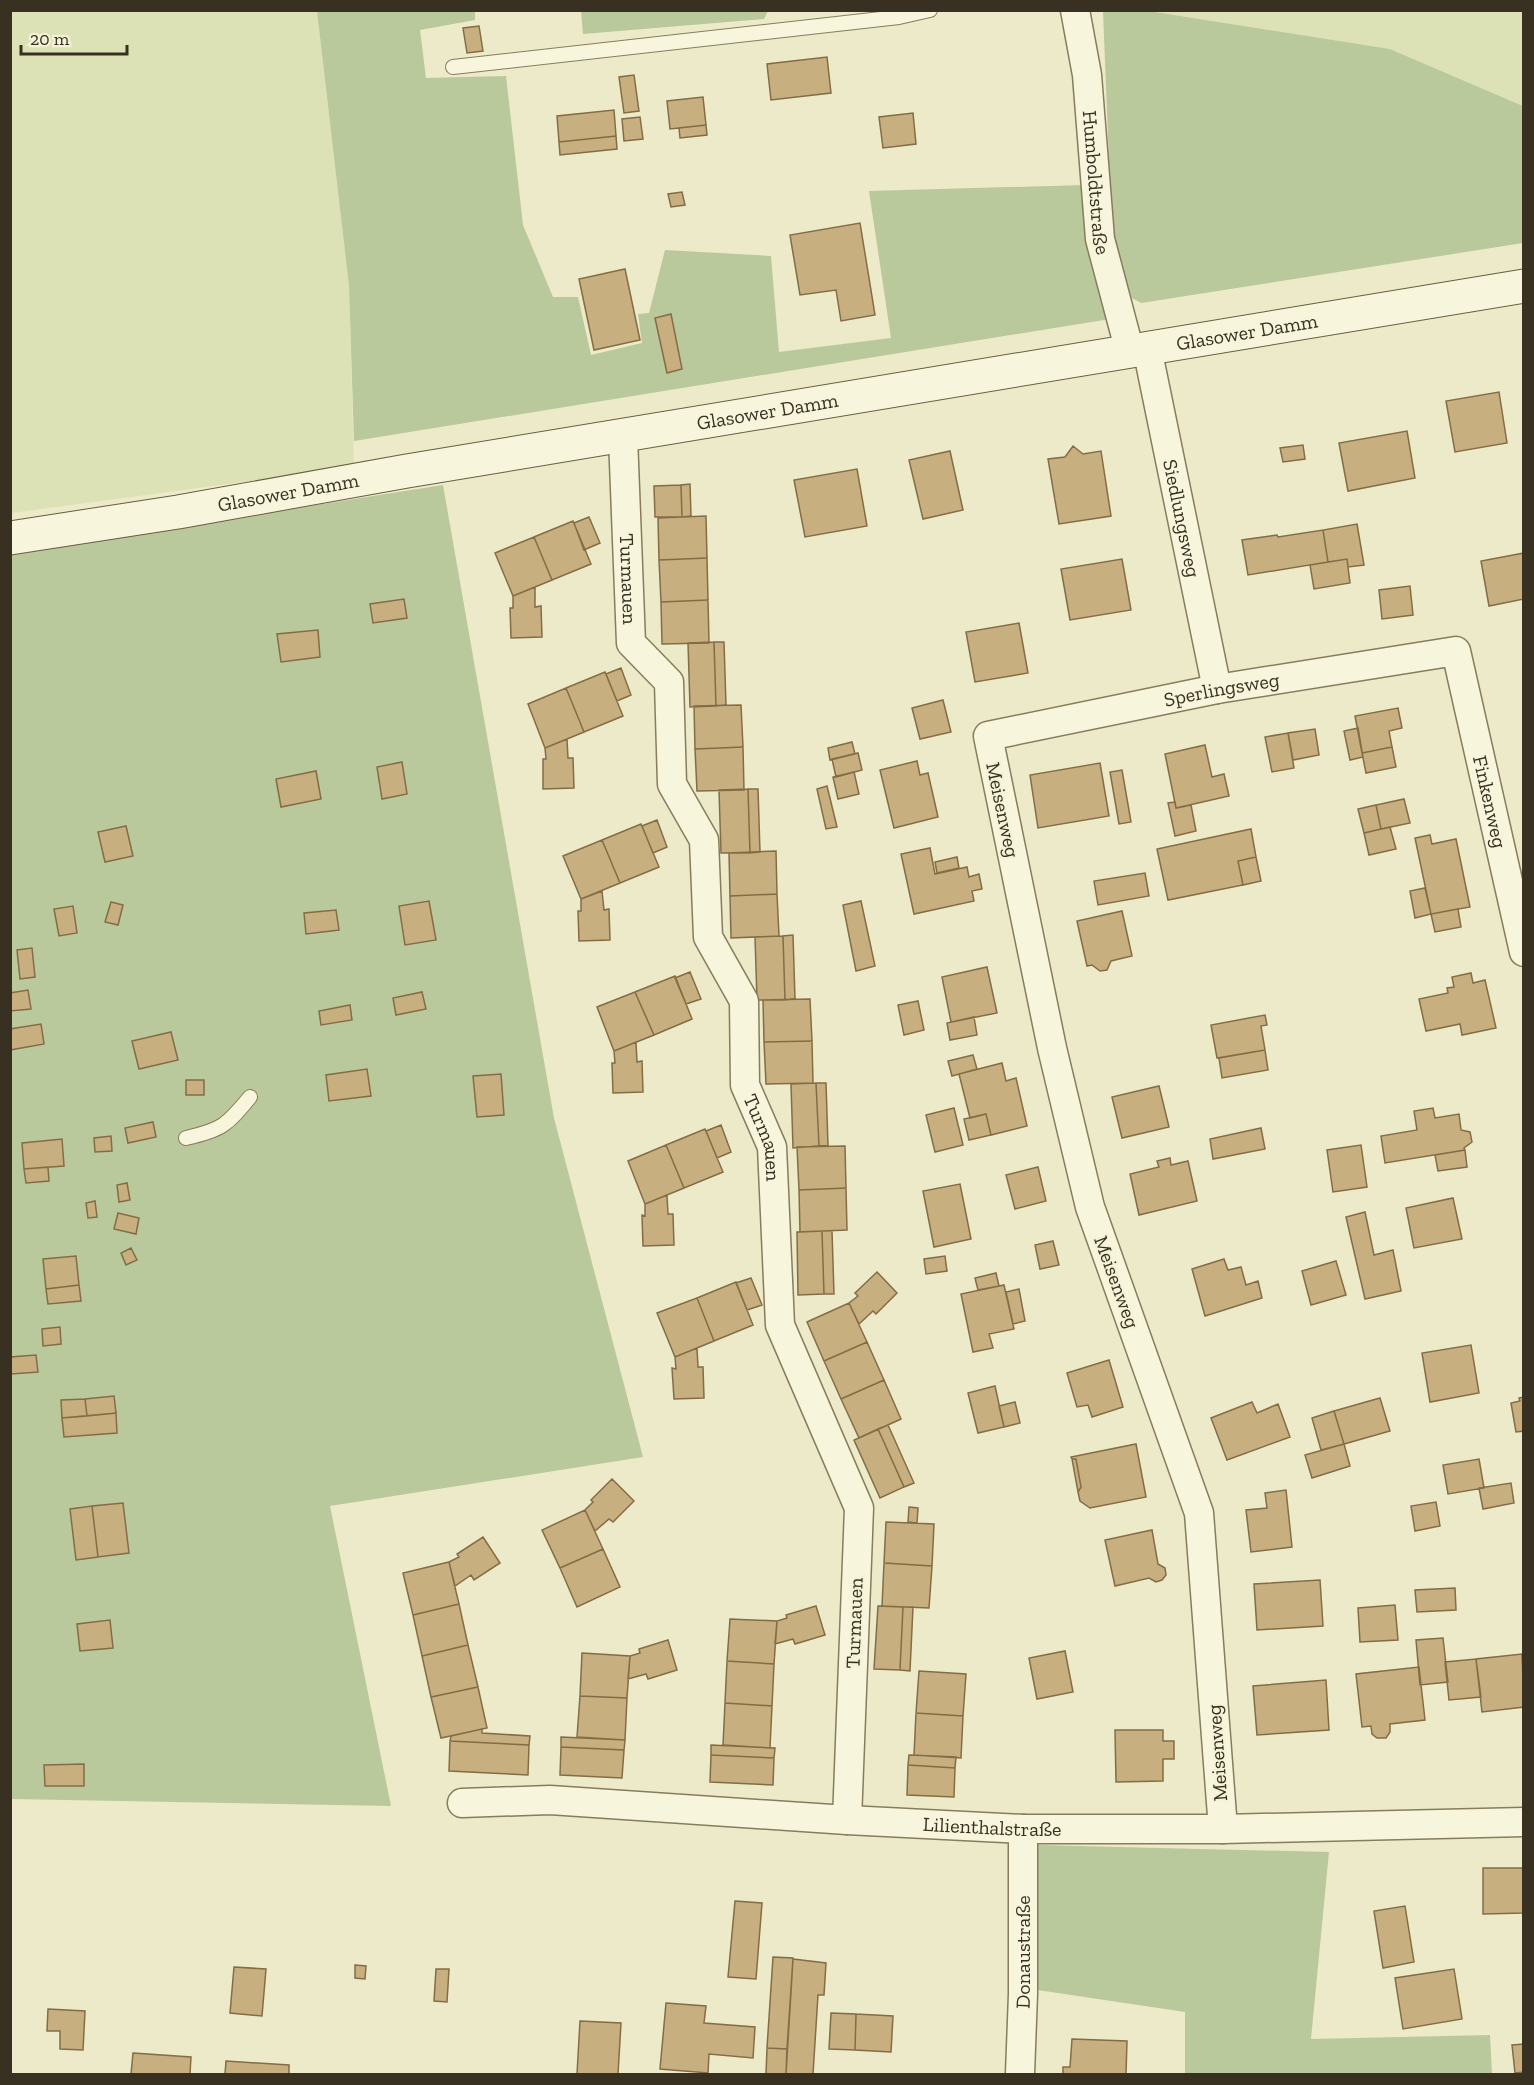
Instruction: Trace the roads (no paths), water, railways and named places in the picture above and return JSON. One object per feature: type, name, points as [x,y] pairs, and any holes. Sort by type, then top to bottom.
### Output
[{"type":"street","name":"Humboldtstraße","points":[[1075,10],[1087,75],[1100,238],[1139,350]]},
{"type":"street","name":"Glasower Damm","points":[[10,538],[178,512],[406,471],[623,437],[1524,286]]},
{"type":"street","name":"Siedlungsweg","points":[[1139,350],[1217,689]]},
{"type":"street","name":"Turmauen","points":[[623,437],[631,643],[669,682],[672,784],[704,840],[708,937],[744,1001],[745,1085],[772,1147],[780,1325],[859,1508],[847,1820]]},
{"type":"street","name":"Sperlingsweg","points":[[988,736],[1217,689],[1456,651]]},
{"type":"street","name":"Finkenweg","points":[[1456,651],[1524,952]]},
{"type":"street","name":"Meisenweg","points":[[988,736],[1052,1048],[1090,1207],[1199,1514],[1223,1828]]},
{"type":"street","name":"Lilienthalstraße","points":[[462,1803],[550,1800],[1023,1829],[1524,1822]]},
{"type":"street","name":"Donaustraße","points":[[1020,2074],[1023,1994],[1023,1829]]},
{"type":"lane","points":[[453,67],[899,17],[930,10]]},
{"type":"lane","points":[[186,1138],[213,1132],[233,1118],[250,1097]]}]
